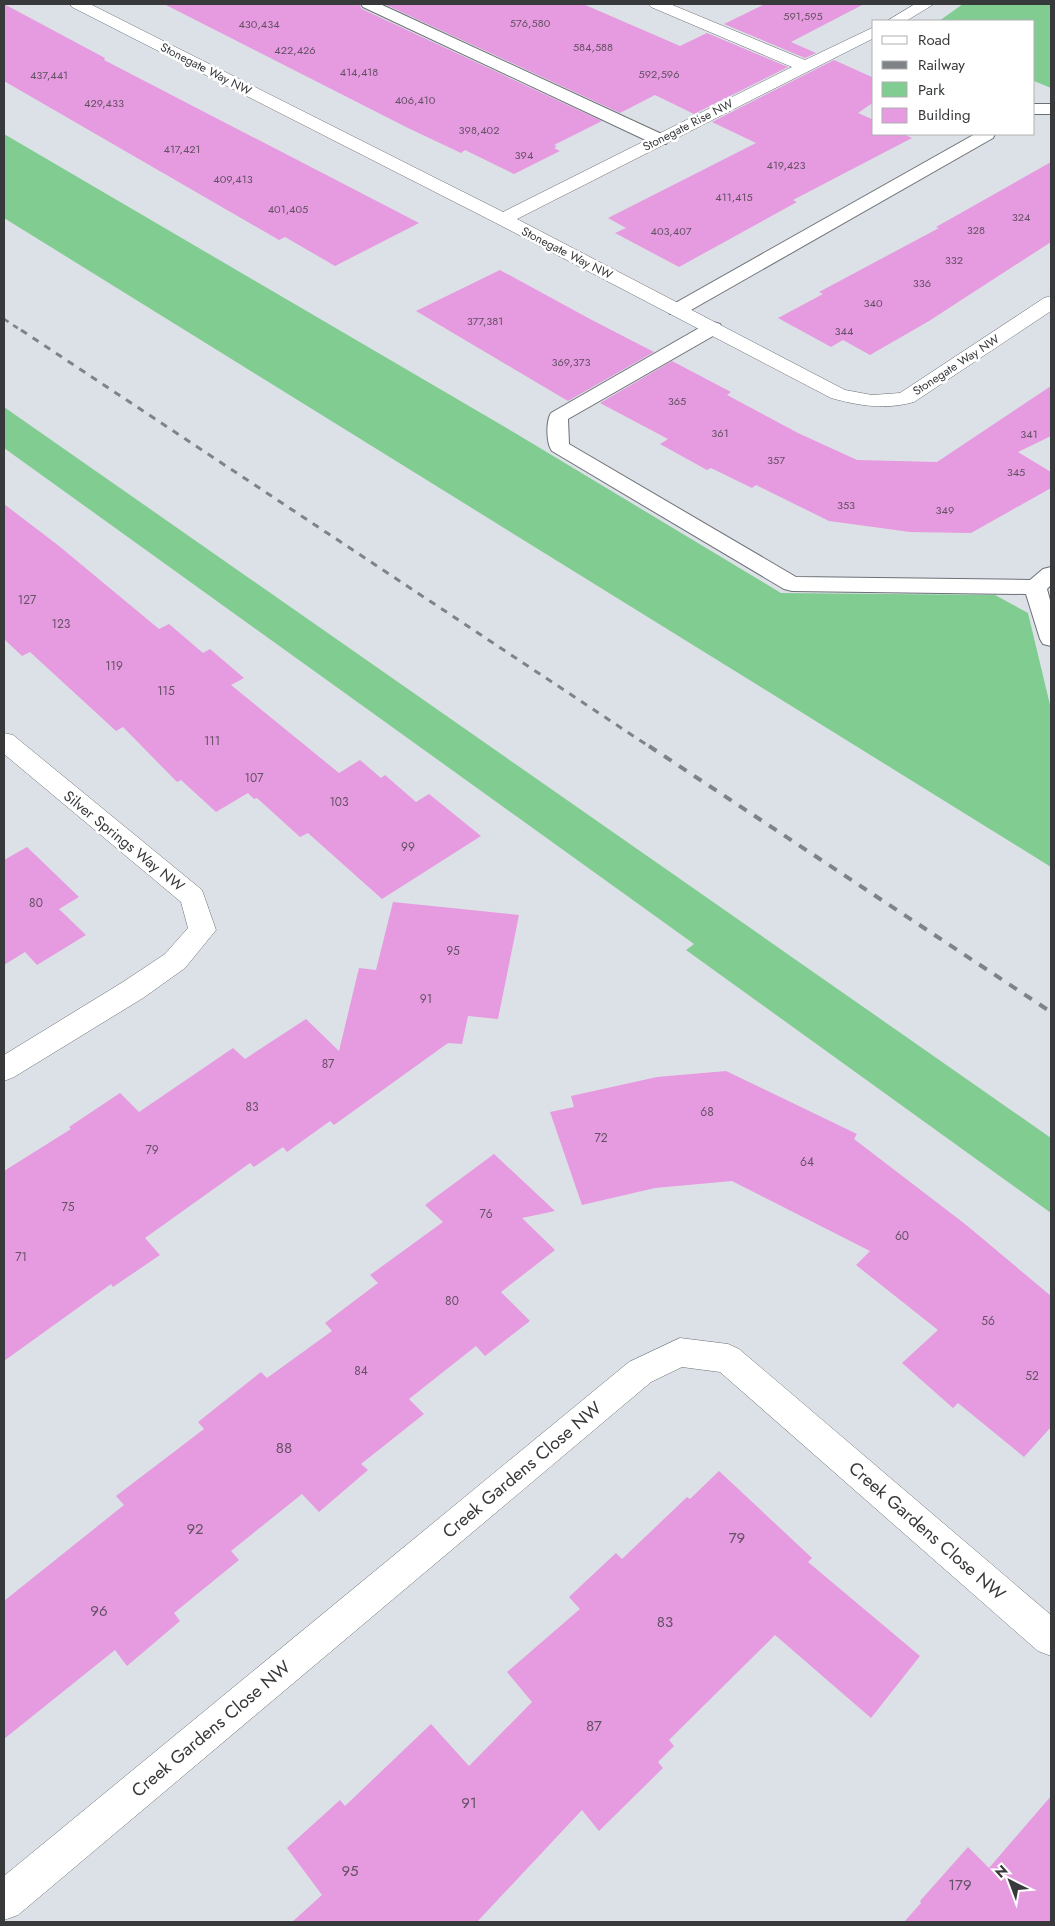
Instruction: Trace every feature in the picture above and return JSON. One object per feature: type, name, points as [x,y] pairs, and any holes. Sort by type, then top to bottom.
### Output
[{"type":"street","name":"Stonegate Way NW","points":[[78,4],[502,219],[838,394],[862,401],[889,402],[907,398],[1051,302]]},
{"type":"street","points":[[656,4],[805,66]]},
{"type":"street","points":[[897,20],[926,4]]},
{"type":"street","name":"Stonegate Rise NW","points":[[502,219],[872,33]]},
{"type":"street","name":"Silver Springs Way NW","points":[[4,741],[193,897],[202,930],[175,961],[133,990],[4,1069]]},
{"type":"street","name":"Creek Gardens Close NW","points":[[4,1901],[640,1372],[680,1352],[728,1359],[1051,1638]]},
{"type":"lane","points":[[368,4],[660,140]]},
{"type":"lane","points":[[1035,109],[1051,109]]},
{"type":"lane","points":[[677,310],[985,135]]},
{"type":"lane","points":[[713,328],[558,417],[559,447],[792,584],[1043,581],[1051,639]]},
{"type":"green space","points":[[963,4],[1051,4],[1051,88],[1035,81],[1035,20],[940,20]]},
{"type":"green space","points":[[4,134],[515,433],[781,593],[995,595],[1028,613],[1051,709],[1051,867],[4,218]]},
{"type":"green space","points":[[4,407],[1051,1138],[1051,1213],[686,950],[694,944],[4,448]]},
{"type":"building","points":[[4,4],[105,58],[104,60],[419,223],[335,266],[285,237],[279,240],[4,81]]},
{"type":"building","points":[[164,4],[359,4],[362,9],[602,121],[554,145],[557,146],[554,148],[560,151],[514,174],[465,150],[461,153],[408,128]]},
{"type":"building","points":[[384,4],[583,4],[680,46],[707,33],[788,67],[694,114],[655,95],[620,113]]},
{"type":"building","points":[[765,4],[864,4],[791,42],[816,53],[805,58],[724,24]]},
{"type":"building","points":[[834,60],[872,77],[872,103],[858,113],[872,119],[872,135],[905,135],[912,138],[793,200],[797,202],[679,267],[615,233],[626,228],[608,218],[756,143],[712,122]]},
{"type":"building","points":[[1051,162],[1051,242],[929,321],[870,355],[843,340],[831,347],[778,318],[823,294],[819,292],[939,228],[936,227]]},
{"type":"building","points":[[500,270],[654,352],[568,401],[416,311]]},
{"type":"building","points":[[672,361],[731,392],[727,395],[798,433],[857,460],[937,462],[1051,386],[1051,436],[1018,452],[1051,472],[1051,488],[971,533],[910,532],[829,521],[756,485],[752,488],[711,468],[707,470],[660,444],[668,439],[600,403]]},
{"type":"building","points":[[4,504],[59,546],[159,629],[169,624],[203,653],[210,649],[244,678],[231,685],[339,773],[360,760],[381,778],[385,775],[416,802],[429,794],[481,836],[382,899],[308,833],[300,837],[257,798],[254,799],[248,793],[216,812],[181,780],[177,782],[123,727],[116,731],[30,652],[22,656],[4,639]]},
{"type":"building","points":[[27,847],[79,897],[59,909],[86,935],[37,965],[25,952],[4,965],[4,860]]},
{"type":"building","points":[[393,902],[519,915],[498,1019],[468,1016],[462,1044],[448,1043],[334,1125],[330,1121],[287,1152],[283,1147],[254,1167],[250,1163],[145,1238],[160,1255],[113,1287],[111,1284],[4,1361],[4,1171],[71,1129],[69,1127],[120,1093],[139,1112],[233,1048],[245,1059],[306,1019],[339,1051],[359,968],[376,970]]},
{"type":"building","points":[[726,1071],[857,1134],[854,1139],[965,1224],[1051,1296],[1051,1427],[1024,1457],[958,1403],[953,1408],[902,1363],[938,1330],[856,1265],[870,1251],[732,1181],[655,1188],[582,1205],[550,1112],[574,1107],[571,1096],[657,1077]]},
{"type":"building","points":[[494,1154],[555,1211],[522,1218],[555,1250],[501,1292],[530,1321],[485,1356],[476,1346],[409,1399],[424,1414],[361,1464],[368,1470],[319,1512],[302,1494],[231,1551],[239,1560],[174,1613],[180,1621],[127,1666],[115,1650],[4,1739],[4,1601],[124,1505],[116,1496],[204,1429],[198,1422],[261,1372],[267,1378],[332,1331],[325,1323],[378,1283],[370,1275],[443,1222],[425,1205]]},
{"type":"building","points":[[719,1471],[812,1558],[808,1562],[920,1656],[871,1718],[775,1635],[669,1740],[674,1746],[658,1762],[663,1768],[599,1831],[582,1810],[477,1922],[292,1922],[322,1895],[287,1848],[340,1800],[345,1806],[431,1724],[469,1766],[532,1702],[507,1672],[580,1609],[569,1597],[616,1553],[622,1559],[687,1497],[690,1499]]},
{"type":"building","points":[[1051,1796],[1051,1922],[904,1922],[968,1847],[989,1868]]},
{"type":"railway","points":[[4,319],[22,331]]},
{"type":"railway","points":[[21,330],[650,747]]},
{"type":"railway","points":[[649,746],[1051,1012]]}]
